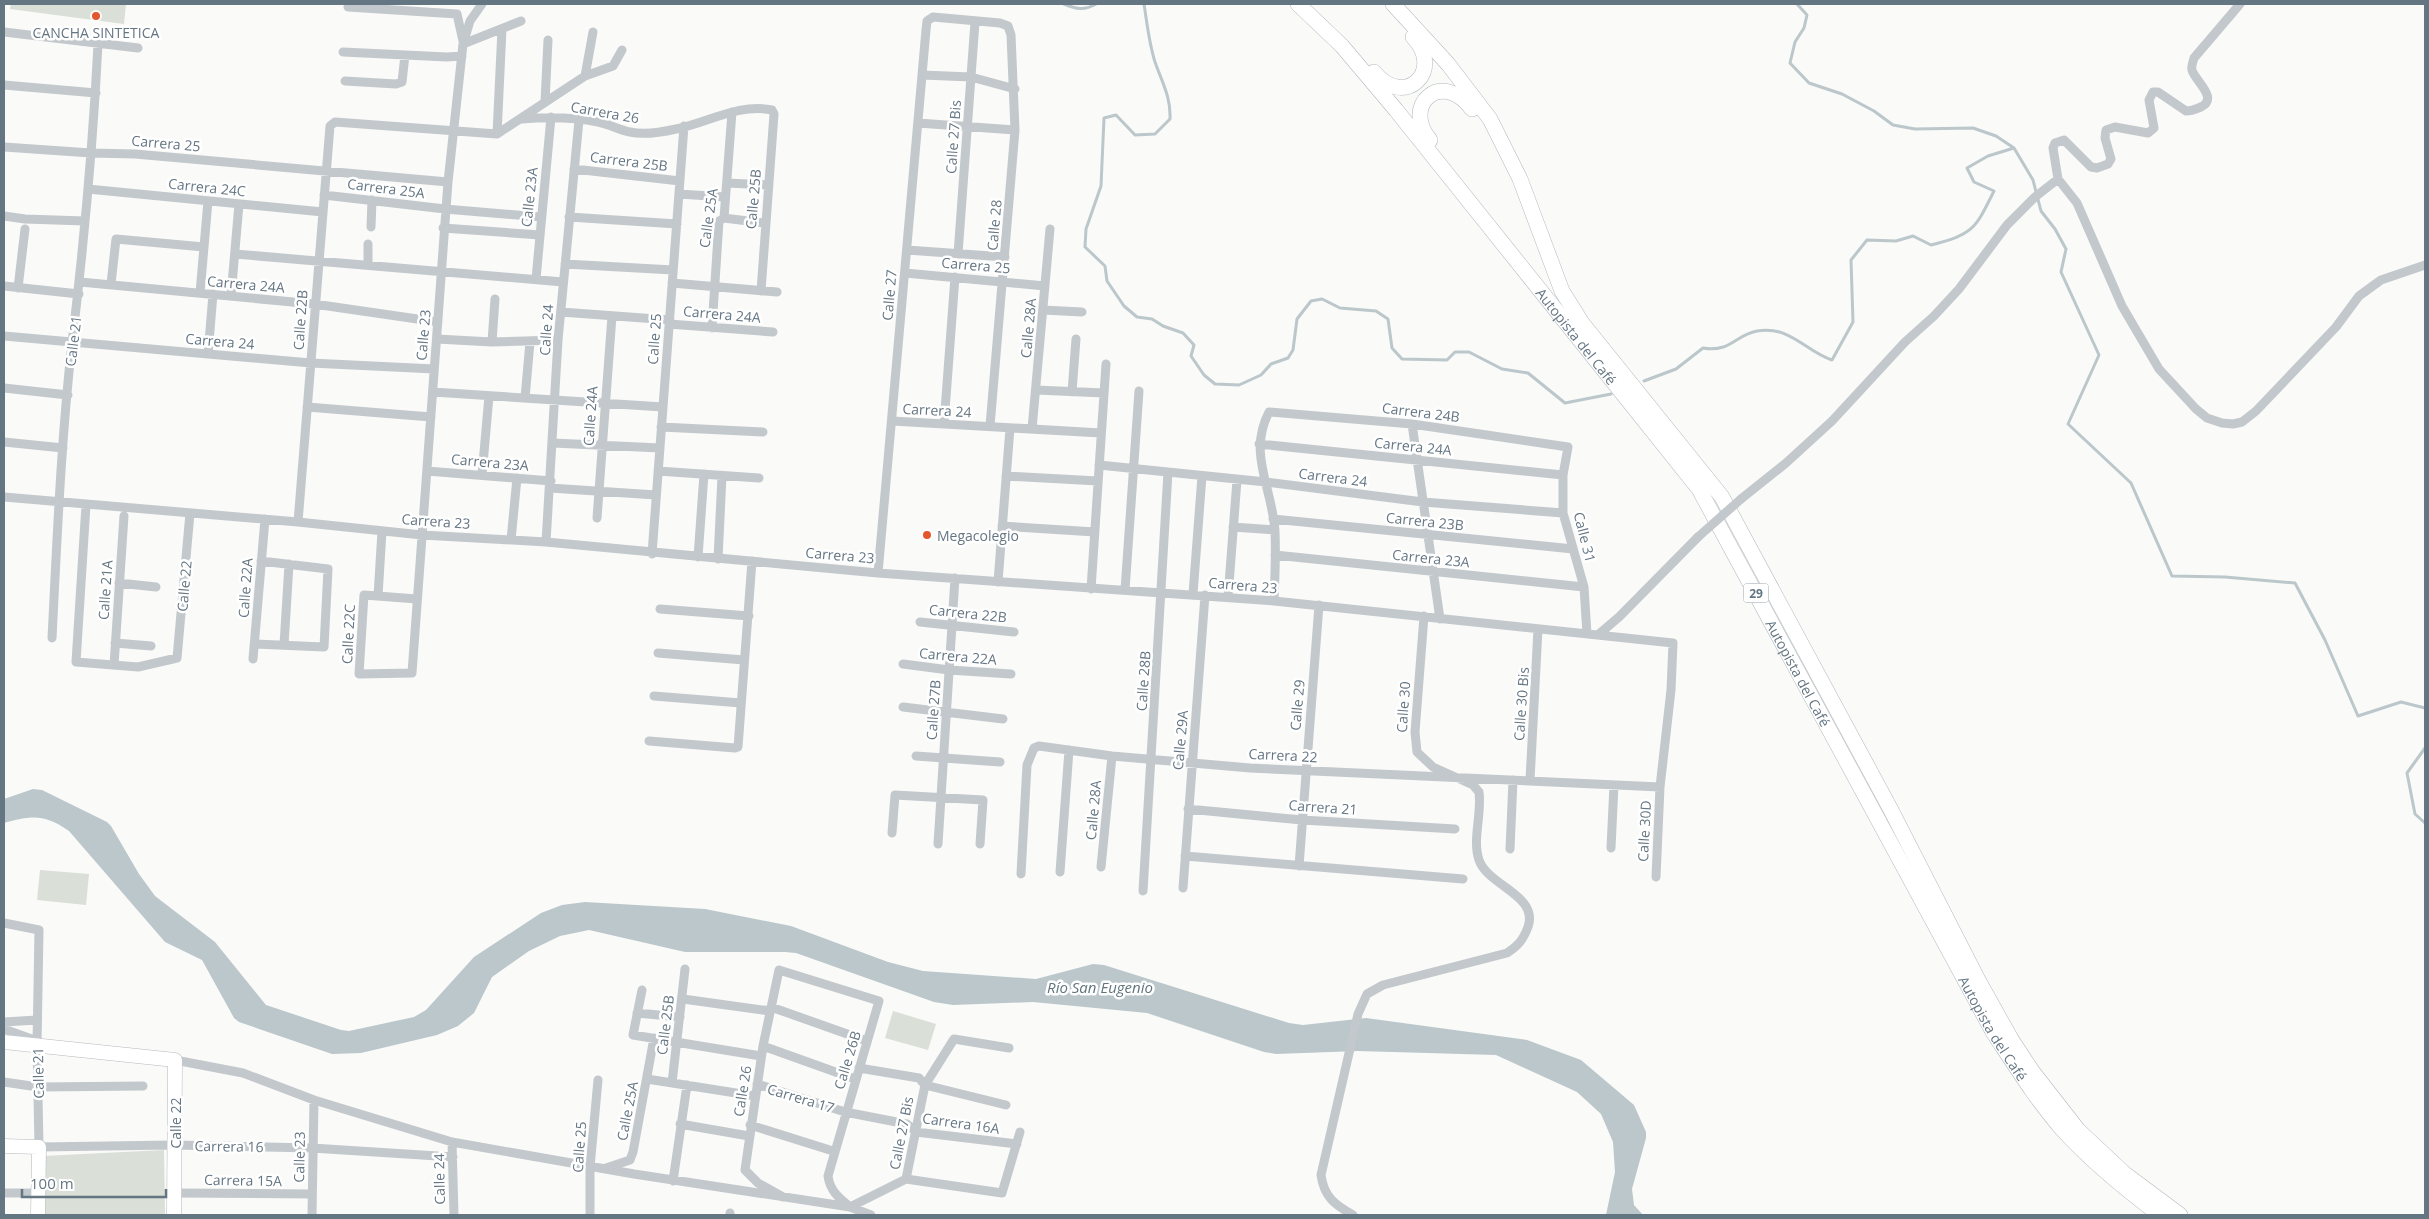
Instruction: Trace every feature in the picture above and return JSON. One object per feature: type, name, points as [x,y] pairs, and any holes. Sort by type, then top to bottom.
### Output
[{"type":"highway","name":"Autopista del Café","points":[[1298,4],[1358,65],[1558,314],[1680,462],[1707,501],[1888,834],[1970,992],[2010,1059],[2063,1129],[2108,1174],[2160,1215]]},
{"type":"highway","points":[[1306,4],[1341,34],[1387,85],[1405,88],[1413,85],[1420,78],[1426,62],[1425,53],[1416,40],[1381,4]]},
{"type":"highway","name":"Autopista del Café","points":[[1393,4],[1448,64],[1490,118],[1520,179],[1562,291],[1582,322],[1722,497],[1891,810],[1978,980],[2032,1071],[2055,1102],[2096,1148],[2125,1174],[2180,1215]]},
{"type":"highway","points":[[1514,257],[1484,209],[1420,126],[1420,109],[1424,102],[1438,92],[1446,90],[1459,94],[1477,115],[1492,140],[1545,245]]},
{"type":"main road","points":[[4,1042],[37,1043],[175,1060]]},
{"type":"main road","name":"Calle 22","points":[[174,1215],[175,1060]]},
{"type":"main road","name":"Carrera 16","points":[[4,1146],[39,1147]]},
{"type":"main road","name":"Calle 21","points":[[38,1215],[39,1147]]},
{"type":"street","name":"Calle 23","points":[[412,673],[437,339],[443,228],[463,44],[470,21],[482,4]]},
{"type":"street","points":[[2240,4],[2194,58],[2191,67],[2194,76],[2208,95],[2209,100],[2205,106],[2186,111],[2158,92],[2153,92],[2149,100],[2154,128],[2148,133],[2115,127],[2106,130],[2105,138],[2111,159],[2108,164],[2098,168],[2091,167],[2064,140],[2055,142],[2053,148],[2057,163],[2058,180],[2077,203],[2122,306],[2159,369],[2196,409],[2208,418],[2222,423],[2242,422],[2256,411],[2336,327],[2359,296],[2380,280],[2425,265]]},
{"type":"street","points":[[348,6],[457,14],[463,44],[521,22]]},
{"type":"street","name":"Calle 27","points":[[878,573],[927,20],[933,17],[975,22]]},
{"type":"street","name":"Calle 28","points":[[975,22],[1000,23],[1008,26],[1011,35],[1015,89],[1015,130],[990,426]]},
{"type":"street","name":"Calle 27 Bis","points":[[958,254],[975,22]]},
{"type":"street","points":[[455,130],[497,134],[502,28]]},
{"type":"street","points":[[4,32],[138,48]]},
{"type":"street","points":[[585,76],[593,32]]},
{"type":"street","points":[[544,102],[548,40]]},
{"type":"street","name":"Calle 21","points":[[52,638],[63,448],[72,343],[79,294],[96,93],[98,44]]},
{"type":"street","name":"Carrera 26","points":[[497,134],[585,76],[613,66],[622,50]]},
{"type":"street","points":[[343,52],[447,57],[462,56]]},
{"type":"street","points":[[345,81],[396,84],[402,82],[405,55]]},
{"type":"street","points":[[922,75],[971,77],[1015,89]]},
{"type":"street","points":[[4,85],[96,93]]},
{"type":"street","name":"Carrera 26","points":[[520,119],[551,117],[599,122],[633,133],[676,129],[732,112],[764,108],[772,110]]},
{"type":"street","name":"Calle 25B","points":[[761,291],[764,223],[769,185],[774,114],[772,110]]},
{"type":"street","name":"Calle 25A","points":[[712,328],[719,221],[724,218],[732,112]]},
{"type":"street","name":"Calle 23A","points":[[536,279],[551,117]]},
{"type":"street","name":"Calle 24","points":[[546,542],[558,340],[578,120]]},
{"type":"street","name":"Calle 22B","points":[[298,522],[314,304],[330,126],[335,122],[455,130]]},
{"type":"street","points":[[918,123],[1015,130]]},
{"type":"street","name":"Calle 25","points":[[652,554],[684,126]]},
{"type":"street","name":"Carrera 25","points":[[4,147],[135,154],[448,182]]},
{"type":"street","name":"Carrera 25B","points":[[574,169],[680,181]]},
{"type":"street","points":[[1599,634],[1619,617],[1698,537],[1741,498],[1786,463],[1832,421],[1905,342],[1934,316],[1959,289],[2007,225],[2035,197],[2058,180]]},
{"type":"street","points":[[726,183],[769,185]]},
{"type":"street","name":"Carrera 24C","points":[[88,189],[323,212]]},
{"type":"street","points":[[679,194],[725,197]]},
{"type":"street","name":"Carrera 25A","points":[[324,195],[445,209],[541,217]]},
{"type":"street","points":[[371,227],[372,200]]},
{"type":"street","points":[[200,293],[208,201]]},
{"type":"street","points":[[231,296],[239,204]]},
{"type":"street","points":[[4,216],[25,219],[85,220]]},
{"type":"street","points":[[569,217],[677,224]]},
{"type":"street","points":[[724,218],[764,223]]},
{"type":"street","points":[[443,228],[540,235]]},
{"type":"street","points":[[18,288],[25,229]]},
{"type":"street","name":"Calle 28A","points":[[1032,429],[1050,230]]},
{"type":"street","points":[[111,284],[116,240],[204,247]]},
{"type":"street","points":[[368,244],[368,266]]},
{"type":"street","points":[[906,250],[1005,257]]},
{"type":"street","points":[[235,254],[563,282]]},
{"type":"street","points":[[565,264],[673,270]]},
{"type":"street","name":"Carrera 25","points":[[905,273],[1046,286]]},
{"type":"street","points":[[944,424],[955,278]]},
{"type":"street","name":"Carrera 24A","points":[[80,282],[314,304],[438,322]]},
{"type":"street","points":[[672,283],[778,292]]},
{"type":"street","points":[[4,286],[79,294]]},
{"type":"street","points":[[208,354],[213,294]]},
{"type":"street","points":[[492,342],[495,299]]},
{"type":"street","points":[[1043,310],[1082,312]]},
{"type":"street","name":"Carrera 24A","points":[[561,312],[712,328],[773,332]]},
{"type":"street","name":"Calle 24A","points":[[597,518],[612,316]]},
{"type":"street","name":"Carrera 24","points":[[4,336],[311,363],[434,369]]},
{"type":"street","points":[[437,339],[492,342],[558,340]]},
{"type":"street","points":[[1072,392],[1076,339]]},
{"type":"street","points":[[525,398],[530,342]]},
{"type":"street","points":[[1091,589],[1106,364]]},
{"type":"street","points":[[4,388],[68,394]]},
{"type":"street","points":[[1036,390],[1104,393]]},
{"type":"street","points":[[433,392],[663,407]]},
{"type":"street","points":[[1125,590],[1139,392]]},
{"type":"street","points":[[482,475],[490,396]]},
{"type":"street","points":[[307,407],[431,417]]},
{"type":"street","name":"Carrera 24B","points":[[1259,444],[1262,426],[1270,412],[1412,424],[1568,447]]},
{"type":"street","name":"Carrera 24","points":[[892,421],[1101,432]]},
{"type":"street","points":[[1412,424],[1440,619]]},
{"type":"street","points":[[661,427],[763,432]]},
{"type":"street","points":[[998,582],[1010,428]]},
{"type":"street","points":[[4,442],[63,448]]},
{"type":"street","points":[[553,443],[660,448]]},
{"type":"street","points":[[1259,444],[1275,530],[1274,601]]},
{"type":"street","name":"Carrera 24A","points":[[1259,444],[1564,475]]},
{"type":"street","name":"Calle 31","points":[[1568,447],[1564,475],[1563,513],[1584,587],[1587,634]]},
{"type":"street","name":"Carrera 24","points":[[1099,465],[1266,482],[1422,502],[1563,513]]},
{"type":"street","name":"Carrera 23A","points":[[427,471],[516,478],[599,490],[656,494]]},
{"type":"street","points":[[658,471],[759,478]]},
{"type":"street","name":"Calle 28B","points":[[1143,891],[1168,472]]},
{"type":"street","points":[[698,557],[704,474]]},
{"type":"street","points":[[718,558],[722,476]]},
{"type":"street","points":[[1006,476],[1098,481]]},
{"type":"street","points":[[1193,594],[1202,476]]},
{"type":"street","points":[[511,540],[516,478]]},
{"type":"street","points":[[1228,597],[1237,480]]},
{"type":"street","name":"Carrera 23","points":[[4,497],[265,519],[422,535],[546,542],[652,554],[752,560],[878,573],[1274,601],[1673,643],[1660,787]]},
{"type":"street","points":[[86,504],[76,662],[114,665]]},
{"type":"street","name":"Calle 22","points":[[114,665],[138,666],[177,658],[190,513]]},
{"type":"street","name":"Calle 21A","points":[[114,665],[124,516]]},
{"type":"street","name":"Calle 22A","points":[[253,659],[265,519]]},
{"type":"street","name":"Carrera 23B","points":[[1273,520],[1573,549]]},
{"type":"street","points":[[1002,526],[1095,532]]},
{"type":"street","points":[[1233,527],[1275,530]]},
{"type":"street","points":[[382,531],[378,596],[417,599]]},
{"type":"street","name":"Carrera 23A","points":[[1275,555],[1584,587]]},
{"type":"street","points":[[649,741],[735,748],[739,744],[752,560]]},
{"type":"street","points":[[254,644],[324,647],[328,569],[261,561]]},
{"type":"street","points":[[284,645],[289,564]]},
{"type":"street","name":"Calle 27B","points":[[938,844],[955,578]]},
{"type":"street","points":[[120,584],[156,587]]},
{"type":"street","name":"Calle 22C","points":[[378,596],[364,595],[359,674],[412,673]]},
{"type":"street","name":"Calle 29A","points":[[1183,888],[1205,595]]},
{"type":"street","name":"Calle 29","points":[[1299,866],[1319,605]]},
{"type":"street","points":[[660,608],[749,616]]},
{"type":"street","name":"Calle 30","points":[[1353,1215],[1337,1206],[1327,1197],[1321,1175],[1358,1014],[1367,994],[1375,988],[1506,953],[1517,946],[1524,937],[1530,921],[1528,909],[1520,899],[1488,874],[1480,862],[1477,851],[1479,792],[1473,785],[1433,767],[1417,752],[1415,743],[1424,616]]},
{"type":"street","name":"Carrera 22B","points":[[920,622],[1014,632]]},
{"type":"street","name":"Calle 30 Bis","points":[[1530,780],[1538,629]]},
{"type":"street","points":[[115,643],[152,646]]},
{"type":"street","points":[[658,653],[744,660]]},
{"type":"street","name":"Carrera 22A","points":[[903,664],[949,670],[1010,674]]},
{"type":"street","points":[[654,696],[741,703]]},
{"type":"street","points":[[903,707],[1003,719]]},
{"type":"street","name":"Carrera 22","points":[[1021,874],[1027,765],[1031,752],[1039,746],[1191,764],[1660,787]]},
{"type":"street","points":[[1060,872],[1068,750]]},
{"type":"street","points":[[916,756],[1000,762]]},
{"type":"street","name":"Calle 28A","points":[[1101,867],[1112,756]]},
{"type":"street","points":[[1510,849],[1514,780]]},
{"type":"street","points":[[1611,848],[1614,785]]},
{"type":"street","name":"Calle 30D","points":[[1656,877],[1660,787]]},
{"type":"street","points":[[892,833],[895,795],[983,800],[980,844]]},
{"type":"street","name":"Carrera 21","points":[[1188,809],[1302,820],[1455,830]]},
{"type":"street","points":[[1185,856],[1463,879]]},
{"type":"street","name":"Calle 21","points":[[4,923],[39,930],[37,1043],[39,1147]]},
{"type":"street","name":"Calle 25B","points":[[672,1083],[685,969]]},
{"type":"street","name":"Calle 26B","points":[[779,970],[879,1001],[833,1151],[828,1176],[829,1186],[834,1194],[855,1211]]},
{"type":"street","name":"Calle 26","points":[[779,970],[761,1056],[748,1136],[745,1170],[758,1183],[783,1197]]},
{"type":"street","points":[[642,990],[633,1035],[761,1056]]},
{"type":"street","points":[[683,999],[771,1009],[867,1041]]},
{"type":"street","points":[[637,1013],[680,1017]]},
{"type":"street","points":[[4,1022],[38,1020]]},
{"type":"street","points":[[4,1029],[37,1043]]},
{"type":"street","name":"Calle 25A","points":[[602,1169],[630,1160],[654,1038]]},
{"type":"street","name":"Calle 27 Bis","points":[[855,1211],[906,1179],[925,1085],[954,1039],[1009,1048]]},
{"type":"street","points":[[763,1046],[855,1079]]},
{"type":"street","points":[[175,1060],[243,1073],[314,1100],[452,1142],[673,1181],[783,1197],[871,1215]]},
{"type":"street","points":[[859,1068],[919,1078],[925,1085],[1006,1105]]},
{"type":"street","points":[[647,1079],[755,1096]]},
{"type":"street","name":"Calle 25","points":[[590,1215],[590,1167],[598,1080]]},
{"type":"street","points":[[4,1082],[38,1087],[143,1086]]},
{"type":"street","name":"Carrera 17","points":[[757,1084],[845,1112]]},
{"type":"street","points":[[673,1181],[686,1085]]},
{"type":"street","name":"Calle 23","points":[[312,1215],[314,1100]]},
{"type":"street","name":"Carrera 16A","points":[[845,1112],[907,1124],[916,1132],[1017,1144]]},
{"type":"street","points":[[680,1124],[748,1136]]},
{"type":"street","points":[[750,1125],[833,1151]]},
{"type":"street","points":[[906,1179],[1002,1193],[1020,1132]]},
{"type":"street","name":"Calle 24","points":[[452,1142],[454,1215]]},
{"type":"street","name":"Carrera 16","points":[[39,1147],[174,1145],[312,1148],[453,1157]]},
{"type":"street","points":[[4,1193],[38,1193]]},
{"type":"street","name":"Carrera 15A","points":[[174,1193],[312,1194]]},
{"type":"shaded area","name":"CANCHA SINTETICA","points":[[11,4],[126,4],[124,24],[10,9]]},
{"type":"shaded area","points":[[40,870],[89,874],[86,905],[37,900]]},
{"type":"shaded area","points":[[893,1011],[936,1024],[928,1050],[885,1038]]},
{"type":"shaded area","points":[[164,1150],[165,1215],[44,1215],[43,1156]]},
{"type":"water","name":"Río San Eugenio","points":[[33,789],[42,790],[107,822],[155,896],[215,942],[266,1005],[341,1030],[349,1031],[414,1017],[426,1010],[474,957],[541,913],[562,905],[585,902],[705,909],[791,926],[888,962],[923,971],[1036,979],[1093,964],[1104,965],[1289,1023],[1303,1025],[1366,1018],[1527,1040],[1581,1060],[1634,1105],[1646,1132],[1632,1189],[1634,1205],[1643,1215],[1606,1215],[1615,1172],[1613,1142],[1601,1114],[1577,1092],[1496,1055],[1358,1051],[1276,1054],[1264,1052],[1147,1013],[1033,1002],[953,1005],[934,1002],[796,953],[685,952],[589,930],[560,936],[529,951],[492,977],[474,1013],[458,1026],[437,1035],[361,1053],[332,1054],[239,1022],[234,1018],[202,960],[165,942],[69,831],[53,821],[38,818],[23,818],[4,823],[4,799]]},
{"type":"waterway","points":[[1064,4],[1080,8],[1088,8],[1096,4]]},
{"type":"waterway","points":[[1144,4],[1151,48],[1168,97],[1170,119],[1155,134],[1135,135],[1116,115],[1104,118],[1101,186],[1086,229],[1085,247],[1105,266],[1107,281],[1124,306],[1137,317],[1152,319],[1163,326],[1183,333],[1194,345],[1191,356],[1204,375],[1215,384],[1239,385],[1261,375],[1271,364],[1288,358],[1293,350],[1297,319],[1311,301],[1322,299],[1340,308],[1376,311],[1388,319],[1392,348],[1402,359],[1447,360],[1455,352],[1469,352],[1502,369],[1528,373],[1565,403],[1611,394]]},
{"type":"waterway","points":[[1797,4],[1807,15],[1804,28],[1795,42],[1790,63],[1809,83],[1842,94],[1874,111],[1893,125],[1915,129],[1973,128],[1996,136],[2014,148],[2033,180],[2041,211],[2055,229],[2066,249],[2061,272],[2099,355],[2068,424],[2131,483],[2172,576],[2225,577],[2295,583],[2325,640],[2358,716],[2401,702],[2425,708]]},
{"type":"waterway","points":[[1644,381],[1676,369],[1703,348],[1720,348],[1749,333],[1757,331],[1769,330],[1788,335],[1832,360],[1853,322],[1851,260],[1867,240],[1896,241],[1913,236],[1931,245],[1965,233],[1977,222],[1994,191],[1974,182],[1967,168],[1988,156],[2014,148]]},
{"type":"waterway","points":[[2425,748],[2407,773],[2415,814],[2425,823]]},
{"type":"place","name":"CANCHA SINTETICA","points":[[96,16]]},
{"type":"place","name":"Megacolegio","points":[[927,535]]}]
